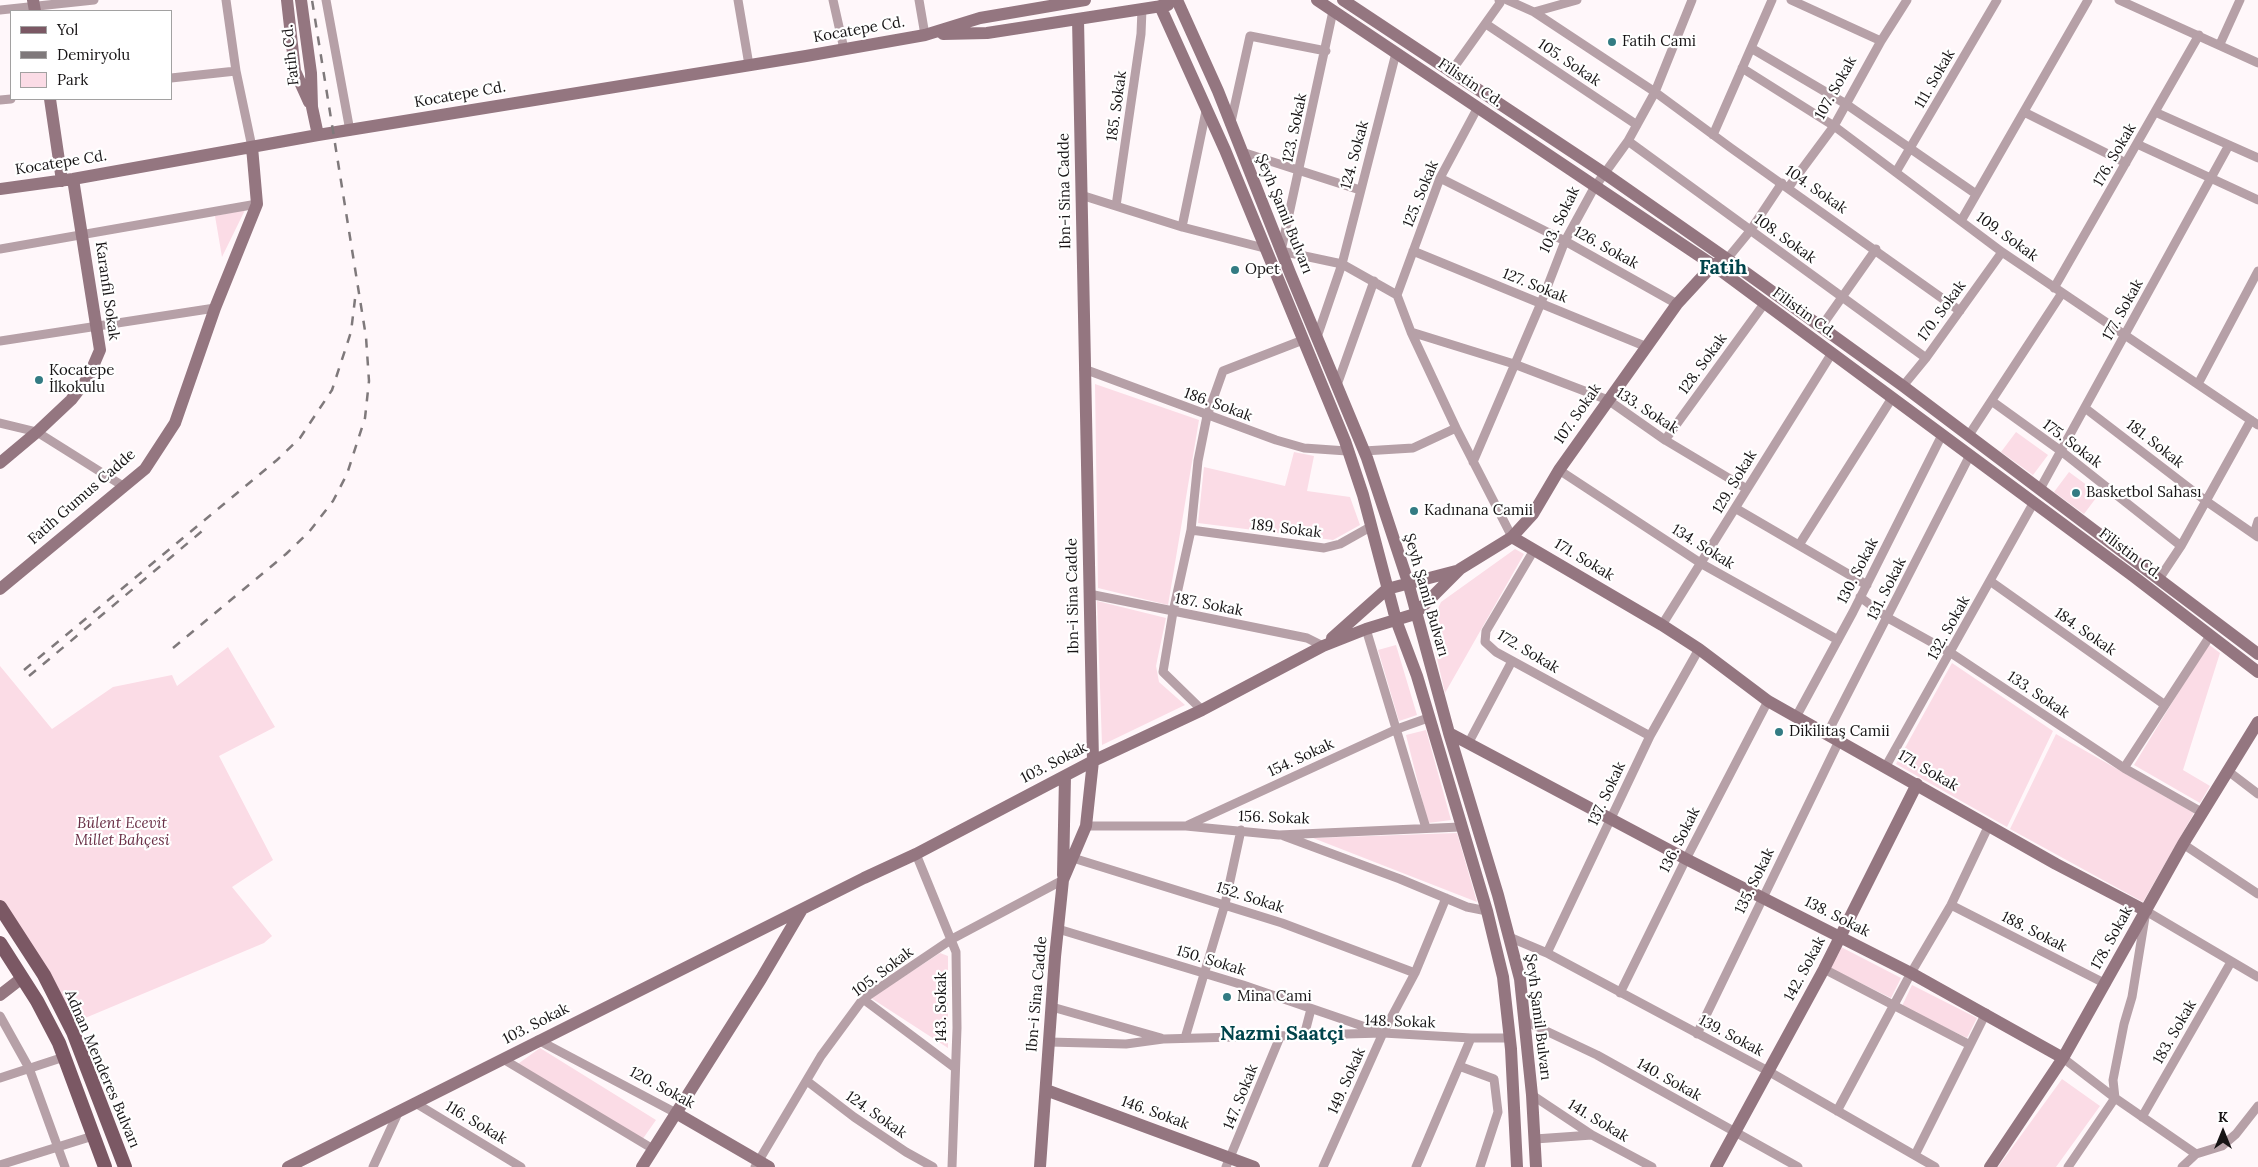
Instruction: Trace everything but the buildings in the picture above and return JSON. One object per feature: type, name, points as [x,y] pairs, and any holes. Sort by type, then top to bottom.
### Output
[{"type":"main road","name":"Fatih Cd.","points":[[287,0],[295,71],[312,107]]},
{"type":"main road","name":"Fatih Cd.","points":[[301,0],[311,73],[312,107],[318,135]]},
{"type":"main road","name":"Kocatepe Cd.","points":[[0,189],[67,180],[318,135],[844,50],[925,35],[980,18],[1046,4],[1085,0]]},
{"type":"main road","name":"Kocatepe Cd.","points":[[925,35],[987,33],[1152,5],[1170,4],[1176,0]]},
{"type":"main road","name":"Şeyh Şamil Bulvarı","points":[[1176,0],[1231,122],[1364,452],[1408,582],[1415,614],[1520,979],[1532,1095],[1536,1167]]},
{"type":"main road","name":"Filistin Cd.","points":[[1317,0],[1478,107],[1594,188],[1713,265],[1942,436],[2034,502],[2258,672]]},
{"type":"main road","name":"Filistin Cd.","points":[[1343,0],[1450,73],[1604,173],[1727,259],[1903,386],[2258,654]]},
{"type":"main road","name":"Şeyh Şamil Bulvarı","points":[[1152,5],[1225,150],[1347,451],[1372,526],[1396,620],[1416,676],[1486,911],[1503,977],[1510,1038],[1517,1167]]},
{"type":"main road","name":"Ibn-i Sina Cadde","points":[[1040,1167],[1063,880],[1086,826],[1093,761],[1078,19]]},
{"type":"main road","name":"Karanfil Sokak","points":[[0,462],[37,432],[71,400],[88,378],[100,350],[98,326],[82,233],[67,180],[50,100]]},
{"type":"main road","points":[[252,147],[257,204]]},
{"type":"main road","name":"Fatih Gumus Cadde","points":[[0,588],[144,469],[175,423],[215,308],[257,204]]},
{"type":"main road","points":[[1713,265],[1727,259]]},
{"type":"main road","name":"107. Sokak","points":[[1460,569],[1512,537],[1533,514],[1559,470],[1677,304],[1713,265]]},
{"type":"main road","name":"171. Sokak","points":[[1512,537],[1662,625],[1768,701],[1886,766],[2056,864],[2146,910]]},
{"type":"main road","points":[[1415,614],[1460,569]]},
{"type":"main road","name":"103. Sokak","points":[[1323,646],[1387,589],[1460,569]]},
{"type":"main road","name":"103. Sokak","points":[[288,1167],[417,1104],[538,1040],[916,854],[1093,761],[1202,710],[1323,646],[1366,629],[1415,614]]},
{"type":"main road","name":"178. Sokak","points":[[1990,1167],[2063,1058],[2183,844],[2258,722]]},
{"type":"main road","name":"138. Sokak","points":[[1449,733],[1686,859],[1911,973],[1986,1013],[2063,1058]]},
{"type":"main road","points":[[1063,880],[1065,776]]},
{"type":"main road","name":"142. Sokak","points":[[1716,1167],[1824,969],[1917,784]]},
{"type":"main road","name":"Adnan Menderes Bulvarı","points":[[0,907],[44,975],[73,1032],[125,1167]]},
{"type":"main road","points":[[642,1167],[801,911]]},
{"type":"main road","name":"Adnan Menderes Bulvarı","points":[[0,943],[37,1001],[64,1057],[105,1167]]},
{"type":"main road","points":[[0,995],[22,978]]},
{"type":"main road","name":"146. Sokak","points":[[1046,1090],[1229,1163],[1254,1167]]},
{"type":"main road","name":"120. Sokak","points":[[676,1113],[761,1165]]},
{"type":"street","points":[[0,10],[94,0]]},
{"type":"street","points":[[226,0],[236,71],[252,147]]},
{"type":"street","points":[[326,0],[350,130]]},
{"type":"street","points":[[738,0],[749,65]]},
{"type":"street","points":[[833,0],[844,50]]},
{"type":"street","points":[[919,0],[925,35]]},
{"type":"street","points":[[1450,73],[1486,24],[1500,3],[1499,0]]},
{"type":"street","name":"104. Sokak","points":[[1507,0],[1534,12],[1655,92],[1960,311]]},
{"type":"street","points":[[1534,12],[1577,0]]},
{"type":"street","name":"103. Sokak","points":[[1473,462],[1541,303],[1565,241],[1594,188],[1628,141],[1655,92],[1692,0]]},
{"type":"street","points":[[1713,135],[1772,0]]},
{"type":"street","points":[[1791,0],[1881,41]]},
{"type":"street","name":"107. Sokak","points":[[1727,259],[1834,126],[1881,41],[1907,0]]},
{"type":"street","name":"111. Sokak","points":[[1896,172],[1997,0]]},
{"type":"street","points":[[1961,221],[2088,0]]},
{"type":"street","points":[[2119,0],[2135,3],[2258,63]]},
{"type":"street","points":[[2220,44],[2240,0]]},
{"type":"street","name":"185. Sokak","points":[[1116,206],[1141,34],[1152,5]]},
{"type":"street","name":"123. Sokak","points":[[1282,252],[1333,11]]},
{"type":"street","name":"105. Sokak","points":[[1486,24],[1637,125]]},
{"type":"street","name":"176. Sokak","points":[[1969,436],[1993,402],[2058,290],[2126,163],[2199,35]]},
{"type":"street","points":[[1231,122],[1250,36],[1326,50]]},
{"type":"street","points":[[1750,48],[1846,104],[1911,147],[1976,194]]},
{"type":"street","name":"124. Sokak","points":[[1317,338],[1342,264],[1396,53]]},
{"type":"street","name":"109. Sokak","points":[[1742,68],[1834,126],[2002,252],[2125,333],[2255,423]]},
{"type":"street","points":[[172,78],[236,71]]},
{"type":"street","name":"125. Sokak","points":[[1397,295],[1440,178],[1478,107]]},
{"type":"street","points":[[1182,227],[1206,111]]},
{"type":"street","points":[[2024,112],[2126,163]]},
{"type":"street","points":[[2155,112],[2258,158]]},
{"type":"street","name":"108. Sokak","points":[[1628,141],[1842,299],[1926,358]]},
{"type":"street","points":[[2137,144],[2258,200]]},
{"type":"street","name":"177. Sokak","points":[[2040,489],[2230,145]]},
{"type":"street","points":[[1242,152],[1360,190]]},
{"type":"street","name":"126. Sokak","points":[[1440,178],[1565,241],[1677,304]]},
{"type":"street","points":[[1081,195],[1182,227],[1264,248]]},
{"type":"street","points":[[0,249],[82,233],[257,204]]},
{"type":"street","points":[[1821,327],[1876,249]]},
{"type":"street","name":"127. Sokak","points":[[1413,251],[1647,347]]},
{"type":"street","points":[[1282,252],[1342,264],[1397,295],[1456,428],[1512,537]]},
{"type":"street","name":"170. Sokak","points":[[1903,386],[1926,358],[2002,252]]},
{"type":"street","points":[[2198,384],[2258,271]]},
{"type":"street","points":[[1337,385],[1374,282]]},
{"type":"street","name":"128. Sokak","points":[[1665,440],[1764,304]]},
{"type":"street","points":[[0,341],[215,308]]},
{"type":"street","name":"133. Sokak","points":[[1412,332],[1514,364],[1608,400],[1665,440],[1746,489]]},
{"type":"street","points":[[1202,710],[1163,672],[1173,612],[1191,530],[1198,461],[1207,416],[1223,371],[1303,340]]},
{"type":"street","name":"129. Sokak","points":[[1662,625],[1702,564],[1746,489],[1832,352]]},
{"type":"street","name":"186. Sokak","points":[[1084,369],[1207,416],[1304,448],[1347,451]]},
{"type":"street","points":[[1798,545],[1892,398]]},
{"type":"street","name":"175. Sokak","points":[[1993,402],[2182,546]]},
{"type":"street","name":"181. Sokak","points":[[2085,408],[2206,501],[2256,536]]},
{"type":"street","points":[[0,423],[37,432],[123,486]]},
{"type":"street","points":[[2159,579],[2182,546],[2206,501],[2255,423]]},
{"type":"street","points":[[1364,452],[1413,448],[1456,428]]},
{"type":"street","name":"130. Sokak","points":[[1796,717],[1838,640],[1942,436]]},
{"type":"street","name":"131. Sokak","points":[[1827,734],[1970,455]]},
{"type":"street","name":"134. Sokak","points":[[1559,470],[1702,564],[1838,640]]},
{"type":"street","name":"132. Sokak","points":[[1886,766],[2034,502]]},
{"type":"street","points":[[1735,508],[1866,585]]},
{"type":"street","points":[[2256,536],[2258,521]]},
{"type":"street","name":"189. Sokak","points":[[1191,530],[1324,548],[1340,544],[1372,526]]},
{"type":"street","name":"172. Sokak","points":[[1534,550],[1486,631],[1485,642],[1512,661],[1650,736]]},
{"type":"street","name":"184. Sokak","points":[[1990,581],[2165,705]]},
{"type":"street","name":"187. Sokak","points":[[1089,594],[1307,638],[1323,646]]},
{"type":"street","name":"133. Sokak","points":[[1860,597],[1888,618],[1951,653],[2124,768],[2203,813]]},
{"type":"street","points":[[1366,629],[1426,828]]},
{"type":"street","points":[[2124,768],[2210,636]]},
{"type":"street","name":"137. Sokak","points":[[1547,953],[1650,736],[1699,650]]},
{"type":"street","points":[[1469,742],[1512,661]]},
{"type":"street","name":"136. Sokak","points":[[1620,993],[1686,859],[1768,701]]},
{"type":"street","name":"154. Sokak","points":[[1186,826],[1396,729],[1428,718]]},
{"type":"street","name":"135. Sokak","points":[[1697,1034],[1839,741]]},
{"type":"street","points":[[2228,771],[2258,794]]},
{"type":"street","points":[[1837,1111],[1950,905],[1990,825]]},
{"type":"street","name":"156. Sokak","points":[[1086,826],[1186,826],[1279,834],[1460,827]]},
{"type":"street","points":[[1184,1038],[1225,904],[1241,830]]},
{"type":"street","points":[[1279,834],[1467,907],[1486,911]]},
{"type":"street","points":[[2183,844],[2258,894]]},
{"type":"street","name":"143. Sokak","points":[[916,854],[956,952],[952,1167]]},
{"type":"street","name":"152. Sokak","points":[[1073,858],[1282,922],[1415,973]]},
{"type":"street","name":"105. Sokak","points":[[761,1165],[821,1056],[863,999],[952,939],[1063,880]]},
{"type":"street","name":"149. Sokak","points":[[1324,1167],[1383,1033],[1415,973],[1446,898]]},
{"type":"street","name":"188. Sokak","points":[[1950,905],[2106,984]]},
{"type":"street","points":[[2068,1167],[2115,1098],[2112,1080],[2132,997],[2146,910]]},
{"type":"street","name":"171. Sokak","points":[[2146,910],[2258,977]]},
{"type":"street","name":"150. Sokak","points":[[1058,929],[1203,973],[1383,1033]]},
{"type":"street","name":"139. Sokak","points":[[1509,937],[1547,953],[1768,1071],[1935,1167]]},
{"type":"street","name":"183. Sokak","points":[[2142,1117],[2231,962]]},
{"type":"street","points":[[1824,969],[1970,1045]]},
{"type":"street","points":[[863,999],[955,1068]]},
{"type":"street","points":[[1052,1006],[1163,1039]]},
{"type":"street","points":[[1304,1036],[1311,1009]]},
{"type":"street","points":[[1914,1155],[1986,1013]]},
{"type":"street","points":[[0,1016],[29,1068],[65,1167]]},
{"type":"street","name":"140. Sokak","points":[[1525,1021],[1597,1055],[1680,1103],[1798,1167]]},
{"type":"street","name":"148. Sokak","points":[[1049,1042],[1126,1044],[1184,1038],[1383,1033],[1471,1038],[1510,1038]]},
{"type":"street","name":"147. Sokak","points":[[1229,1163],[1280,1037]]},
{"type":"street","points":[[1416,1167],[1471,1038]]},
{"type":"street","name":"120. Sokak","points":[[538,1040],[676,1113]]},
{"type":"street","points":[[0,1078],[64,1057]]},
{"type":"street","name":"138. Sokak","points":[[2063,1058],[2115,1098],[2196,1154]]},
{"type":"street","points":[[503,1059],[654,1149]]},
{"type":"street","points":[[1459,1066],[1494,1079],[1498,1112],[1480,1167]]},
{"type":"street","name":"124. Sokak","points":[[807,1080],[854,1117],[906,1152],[933,1167]]},
{"type":"street","name":"141. Sokak","points":[[1532,1095],[1634,1163],[1652,1167]]},
{"type":"street","name":"116. Sokak","points":[[417,1104],[521,1167]]},
{"type":"street","points":[[2183,1167],[2196,1154],[2222,1146],[2236,1134],[2258,1106]]},
{"type":"street","points":[[373,1167],[398,1113]]},
{"type":"street","points":[[0,1165],[93,1136]]},
{"type":"street","points":[[1535,1139],[1592,1136]]},
{"type":"green space","points":[[245,210],[222,257],[215,216]]},
{"type":"green space","points":[[1095,384],[1199,420],[1168,605],[1098,588]]},
{"type":"green space","points":[[2016,432],[2048,455],[2033,475],[2001,452]]},
{"type":"green space","points":[[1294,452],[1314,456],[1307,491],[1350,497],[1360,525],[1333,540],[1198,523],[1204,467],[1285,486]]},
{"type":"green space","name":"Basketbol Sahası","points":[[2069,472],[2099,494],[2084,514],[2054,492]]},
{"type":"green space","points":[[1515,549],[1524,554],[1445,693],[1431,633],[1434,617],[1441,602]]},
{"type":"green space","points":[[1097,601],[1166,618],[1156,666],[1159,682],[1185,705],[1102,745]]},
{"type":"green space","points":[[2208,644],[2220,653],[2183,770],[2210,786],[2200,803],[2134,765]]},
{"type":"green space","points":[[1396,645],[1417,715],[1399,721],[1378,650]]},
{"type":"green space","name":"Bülent Ecevit Millet Bahçesi","points":[[228,647],[275,727],[219,756],[273,860],[232,887],[272,936],[264,943],[78,1021],[0,908],[0,666],[52,729],[113,687],[172,675],[177,686]]},
{"type":"green space","points":[[1952,663],[2053,731],[2007,827],[1896,764]]},
{"type":"green space","points":[[1426,730],[1451,820],[1428,823],[1406,735]]},
{"type":"green space","points":[[2056,734],[2194,813],[2143,902],[2010,829]]},
{"type":"green space","points":[[1457,833],[1477,902],[1313,838]]},
{"type":"green space","points":[[1841,947],[1901,978],[1891,998],[1830,968]]},
{"type":"green space","points":[[940,953],[948,956],[948,1048],[871,998]]},
{"type":"green space","points":[[1912,985],[1977,1018],[1967,1038],[1902,1006]]},
{"type":"green space","points":[[540,1048],[656,1120],[642,1140],[515,1066]]},
{"type":"green space","points":[[2062,1079],[2100,1106],[2056,1167],[1998,1167]]},
{"type":"railway","points":[[173,648],[286,554],[309,532],[333,501],[347,474],[365,418],[369,381],[366,337],[312,0]]},
{"type":"railway","points":[[24,670],[277,460],[300,438],[332,390],[351,332],[355,299]]},
{"type":"railway","points":[[29,676],[207,527]]},
{"type":"place","name":"Fatih Cami","points":[[1612,42]]},
{"type":"place","name":"Opet","points":[[1235,270]]},
{"type":"place","name":"Kocatepe İlkokulu","points":[[39,380]]},
{"type":"place","name":"Basketbol Sahası","points":[[2076,493]]},
{"type":"place","name":"Kadınana Camii","points":[[1414,511]]},
{"type":"place","name":"Dikilitaş Camii","points":[[1779,732]]},
{"type":"place","name":"Mina Cami","points":[[1227,997]]},
{"type":"district","name":"Fatih","points":[[1723,268]]},
{"type":"district","name":"Nazmi Saatçi","points":[[1282,1034]]}]
